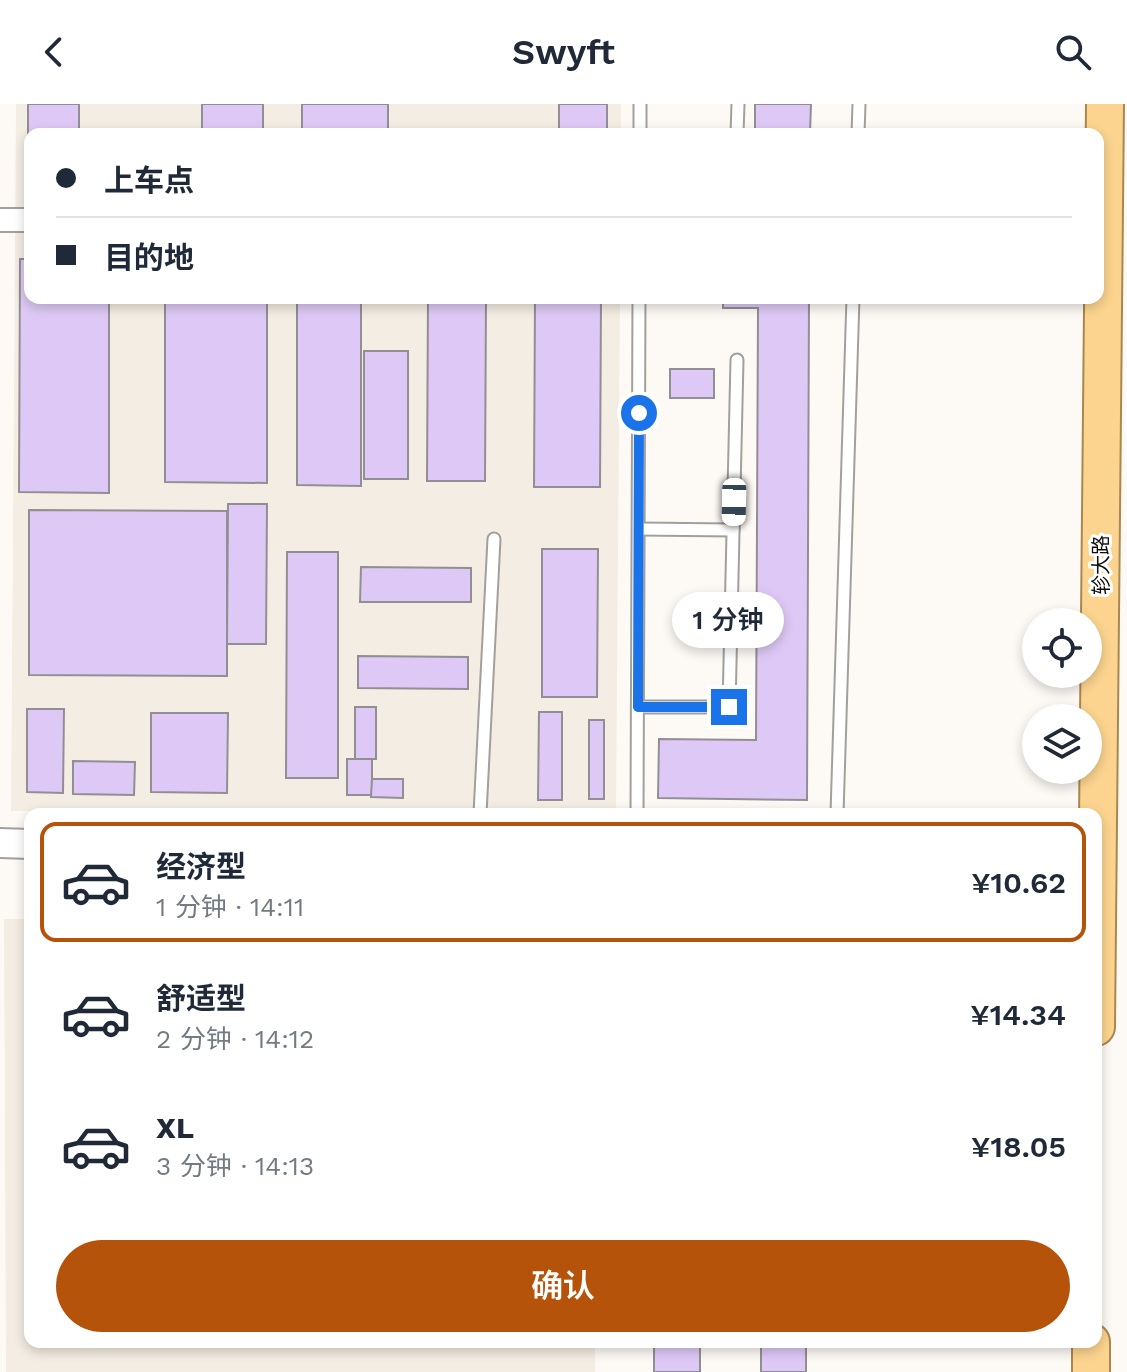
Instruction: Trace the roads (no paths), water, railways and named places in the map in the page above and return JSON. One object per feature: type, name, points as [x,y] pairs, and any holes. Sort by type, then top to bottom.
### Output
[{"type":"highway","name":"轸大路","points":[[1104,199],[1105,104]]},
{"type":"highway","name":"轸大路","points":[[1098,808],[1103,304]]},
{"type":"highway","points":[[1091,1348],[1091,1372]]},
{"type":"street","points":[[0,220],[24,220]]},
{"type":"street","points":[[0,843],[24,844]]},
{"type":"lane","points":[[640,104],[640,128]]},
{"type":"lane","points":[[737,128],[738,104]]},
{"type":"lane","points":[[858,128],[859,104]]},
{"type":"lane","points":[[637,808],[639,304]]},
{"type":"lane","points":[[837,808],[853,304]]},
{"type":"lane","points":[[638,707],[729,707],[737,360]]},
{"type":"lane","points":[[639,529],[733,530]]},
{"type":"lane","points":[[480,808],[494,539]]}]
